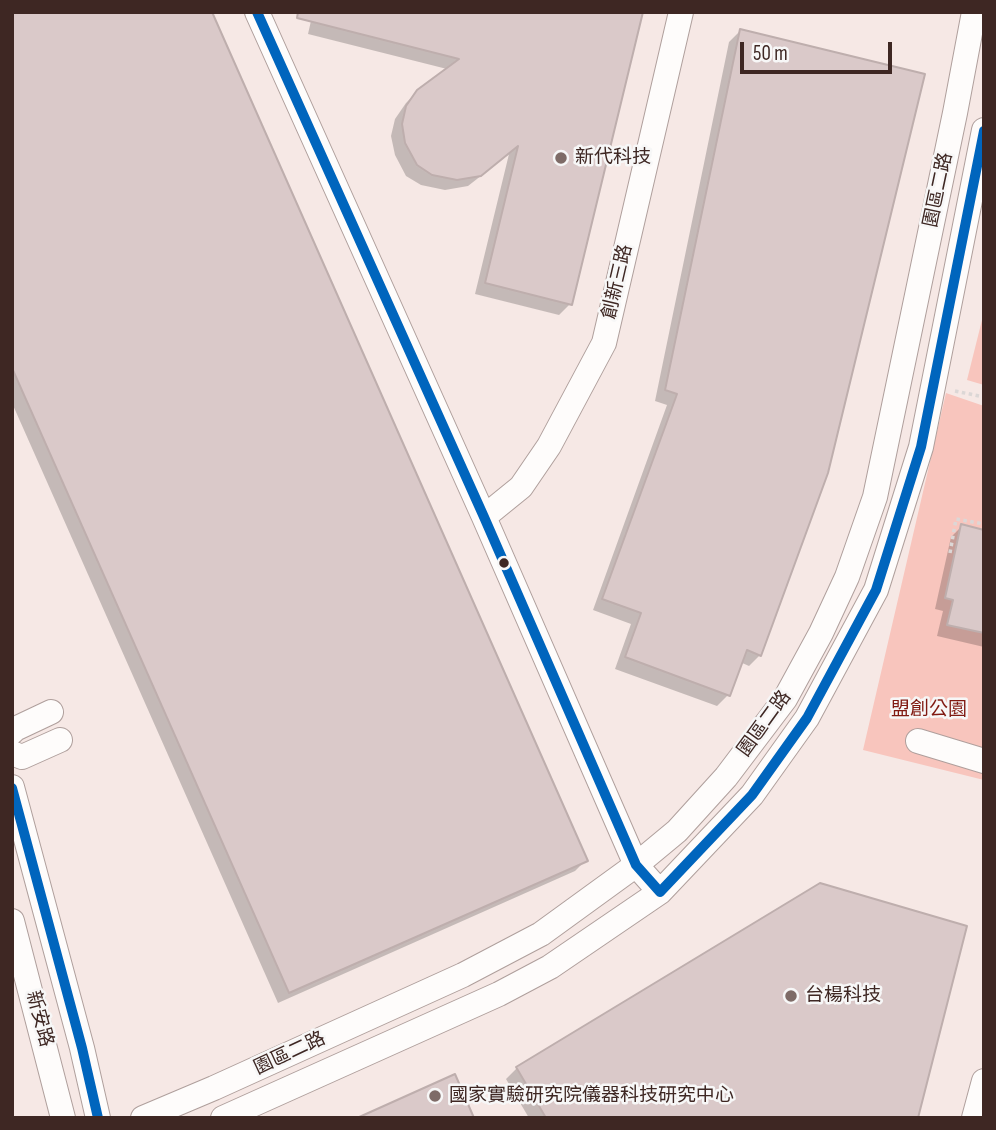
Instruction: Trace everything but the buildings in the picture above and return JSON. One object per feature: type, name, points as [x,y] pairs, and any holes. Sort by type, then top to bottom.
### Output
[{"type":"street","points":[[257,12],[484,517],[636,865],[660,892]]},
{"type":"street","name":"創新三路","points":[[484,517],[521,487],[549,446],[604,343],[681,12]]},
{"type":"street","name":"園區二路","points":[[143,1118],[463,975],[541,934],[636,865],[677,831],[710,795],[785,699],[821,633],[847,577],[875,497],[956,113],[974,12]]},
{"type":"street","points":[[956,113],[984,119]]},
{"type":"street","name":"園區二路","points":[[223,1118],[499,994],[550,967],[660,892],[752,795],[807,719],[876,590],[921,447],[984,130]]},
{"type":"street","points":[[12,732],[51,712]]},
{"type":"street","points":[[12,753],[22,757],[60,740]]},
{"type":"street","points":[[918,741],[984,761]]},
{"type":"street","name":"新安路","points":[[12,787],[82,1048],[98,1118]]},
{"type":"street","name":"新安路","points":[[12,920],[63,1118]]},
{"type":"street","points":[[974,1118],[984,1081]]},
{"type":"path","points":[[954,391],[984,397],[984,407]]},
{"type":"path","points":[[950,553],[956,519],[984,524]]},
{"type":"green space","points":[[984,312],[984,385],[967,380]]},
{"type":"green space","name":"盟創公園","points":[[946,393],[984,406],[984,780],[863,750]]},
{"type":"transit line","points":[[257,12],[484,517],[636,865],[660,892],[752,795],[807,718],[876,590],[921,447],[984,131]]},
{"type":"transit line","points":[[12,788],[82,1048],[98,1118]]},
{"type":"place","name":"新代科技","points":[[561,158]]},
{"type":"place","name":"台楊科技","points":[[791,996]]},
{"type":"place","name":"國家實驗研究院儀器科技研究中心","points":[[435,1096]]}]
